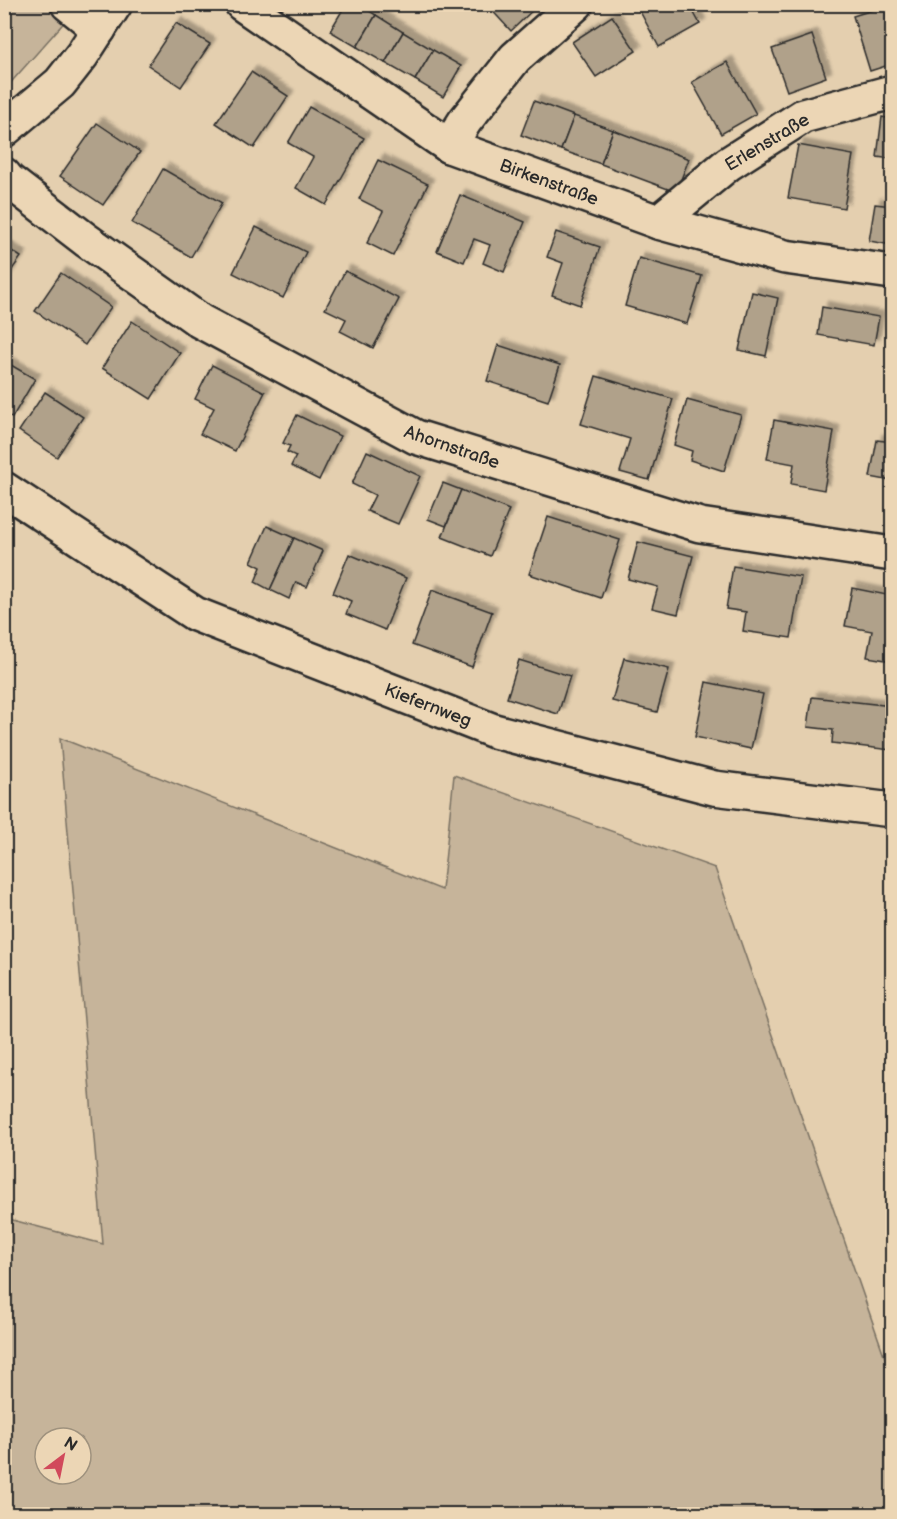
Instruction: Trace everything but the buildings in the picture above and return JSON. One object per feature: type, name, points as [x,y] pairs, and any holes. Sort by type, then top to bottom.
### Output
[{"type":"street","points":[[4,130],[60,83],[107,17],[68,4]]},
{"type":"street","name":"Birkenstraße","points":[[242,4],[275,13],[449,146],[658,222],[785,257],[892,273]]},
{"type":"street","points":[[449,146],[465,121],[515,58],[576,4]]},
{"type":"street","name":"Erlenstraße","points":[[658,222],[728,164],[803,116],[892,92]]},
{"type":"street","name":"Ahornstraße","points":[[4,175],[86,240],[200,321],[416,437],[700,525],[892,554]]},
{"type":"street","name":"Kiefernweg","points":[[4,489],[195,614],[494,731],[714,788],[892,810]]},
{"type":"shaded area","points":[[74,4],[77,8],[5,89],[5,5]]},
{"type":"shaded area","points":[[60,738],[442,890],[454,775],[715,868],[892,1378],[892,1514],[5,1514],[5,1218],[103,1244]]}]
